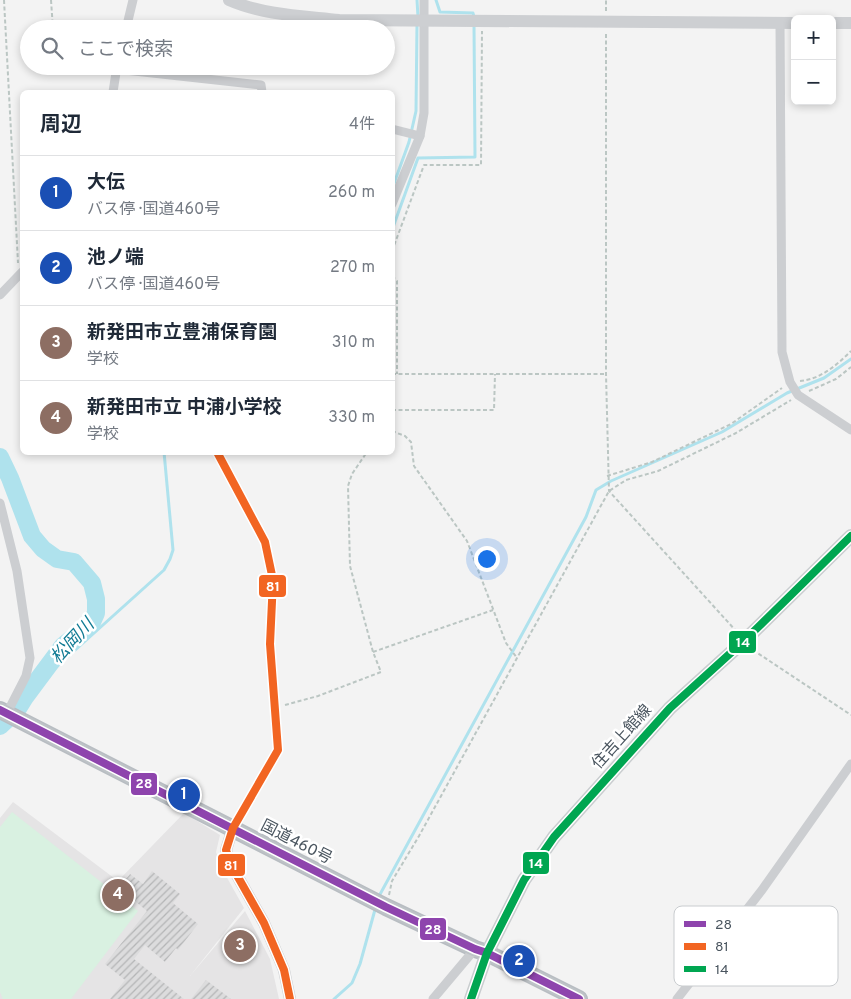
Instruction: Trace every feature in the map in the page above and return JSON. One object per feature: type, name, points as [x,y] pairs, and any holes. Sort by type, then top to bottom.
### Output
[{"type":"highway","name":"国道460号","points":[[4,712],[386,907],[579,999]]},
{"type":"main road","name":"住吉上館線","points":[[471,999],[481,951],[524,880],[554,837],[670,708],[745,640],[851,536]]},
{"type":"street","points":[[128,20],[133,0]]},
{"type":"street","points":[[230,0],[243,6],[288,15],[339,20]]},
{"type":"street","points":[[395,197],[420,136],[424,113],[424,0]]},
{"type":"street","points":[[395,21],[791,24]]},
{"type":"street","points":[[836,23],[851,23]]},
{"type":"street","points":[[780,24],[782,352],[790,382],[798,395],[851,430]]},
{"type":"street","points":[[112,90],[115,75]]},
{"type":"street","points":[[176,75],[261,85],[262,90]]},
{"type":"street","points":[[395,130],[420,136]]},
{"type":"street","points":[[0,295],[20,275]]},
{"type":"street","points":[[219,455],[265,542],[273,580],[270,644],[278,750],[233,828],[226,850],[230,863],[264,923],[284,970],[290,999]]},
{"type":"street","points":[[0,503],[17,571],[30,658],[26,676],[4,712]]},
{"type":"street","points":[[750,906],[851,764]]},
{"type":"street","points":[[433,999],[481,951]]},
{"type":"street","points":[[677,999],[687,986]]},
{"type":"path","points":[[4,0],[20,258]]},
{"type":"path","points":[[51,0],[52,20]]},
{"type":"path","points":[[606,0],[606,374],[607,476],[609,491],[745,640],[747,646],[851,714]]},
{"type":"path","points":[[395,243],[424,165],[480,165],[482,21]]},
{"type":"path","points":[[395,279],[397,281],[397,374],[606,374]]},
{"type":"path","points":[[607,476],[652,462],[731,424],[790,382],[810,380],[826,372],[851,351]]},
{"type":"path","points":[[386,907],[392,881],[419,836],[609,491],[626,480],[658,471],[736,433],[798,395],[819,388],[851,367]]},
{"type":"path","points":[[395,410],[494,410],[495,374]]},
{"type":"path","points":[[395,433],[405,436],[411,442],[414,466],[467,540],[506,643],[517,658]]},
{"type":"path","points":[[275,708],[318,696],[381,672],[373,652],[350,566],[348,486],[352,474],[365,455]]},
{"type":"path","points":[[373,652],[493,610]]},
{"type":"shaded area","points":[[13,802],[118,881],[184,813],[220,835],[216,852],[221,867],[244,908],[190,976],[245,911],[270,959],[279,999],[0,999],[0,818]]},
{"type":"green space","points":[[12,812],[138,911],[71,999],[3,999],[0,992],[0,827]]},
{"type":"building","points":[[152,871],[180,894],[173,903],[198,924],[178,950],[176,948],[165,962],[145,945],[134,959],[184,999],[110,999],[125,980],[105,964],[147,911],[119,888],[130,874],[143,884]]},
{"type":"building","points":[[206,980],[231,999],[191,999]]},
{"type":"waterway","points":[[417,0],[418,17]]},
{"type":"waterway","points":[[436,0],[440,12],[473,13],[474,17]]},
{"type":"waterway","points":[[395,181],[409,142],[416,111],[417,24]]},
{"type":"waterway","points":[[395,222],[418,158],[475,157],[474,24]]},
{"type":"waterway","points":[[378,898],[586,517],[596,490],[611,481],[722,432],[787,393],[824,378],[851,359]]},
{"type":"waterway","points":[[36,681],[53,670],[164,570],[173,550],[164,455]]},
{"type":"waterway","name":"松岡川","points":[[0,457],[32,536],[43,549],[57,559],[74,562],[92,583],[96,599],[96,613],[92,622],[63,646],[17,710],[0,726]]},
{"type":"waterway","points":[[334,999],[352,983],[360,964],[376,906]]},
{"type":"transit line","name":"81","points":[[219,455],[265,542],[273,580],[270,644],[278,750],[233,828],[226,850],[230,863],[264,923],[284,970],[290,999]]},
{"type":"transit line","name":"14","points":[[471,999],[487,953],[524,880],[554,837],[670,708],[745,640],[851,536]]},
{"type":"transit line","name":"28","points":[[0,710],[386,907],[487,953],[579,999]]},
{"type":"place","name":"大伝","points":[[184,795]]},
{"type":"place","name":"新発田市立 中浦小学校","points":[[118,895]]},
{"type":"place","name":"新発田市立豊浦保育園","points":[[240,946]]},
{"type":"place","name":"池ノ端","points":[[519,961]]}]
